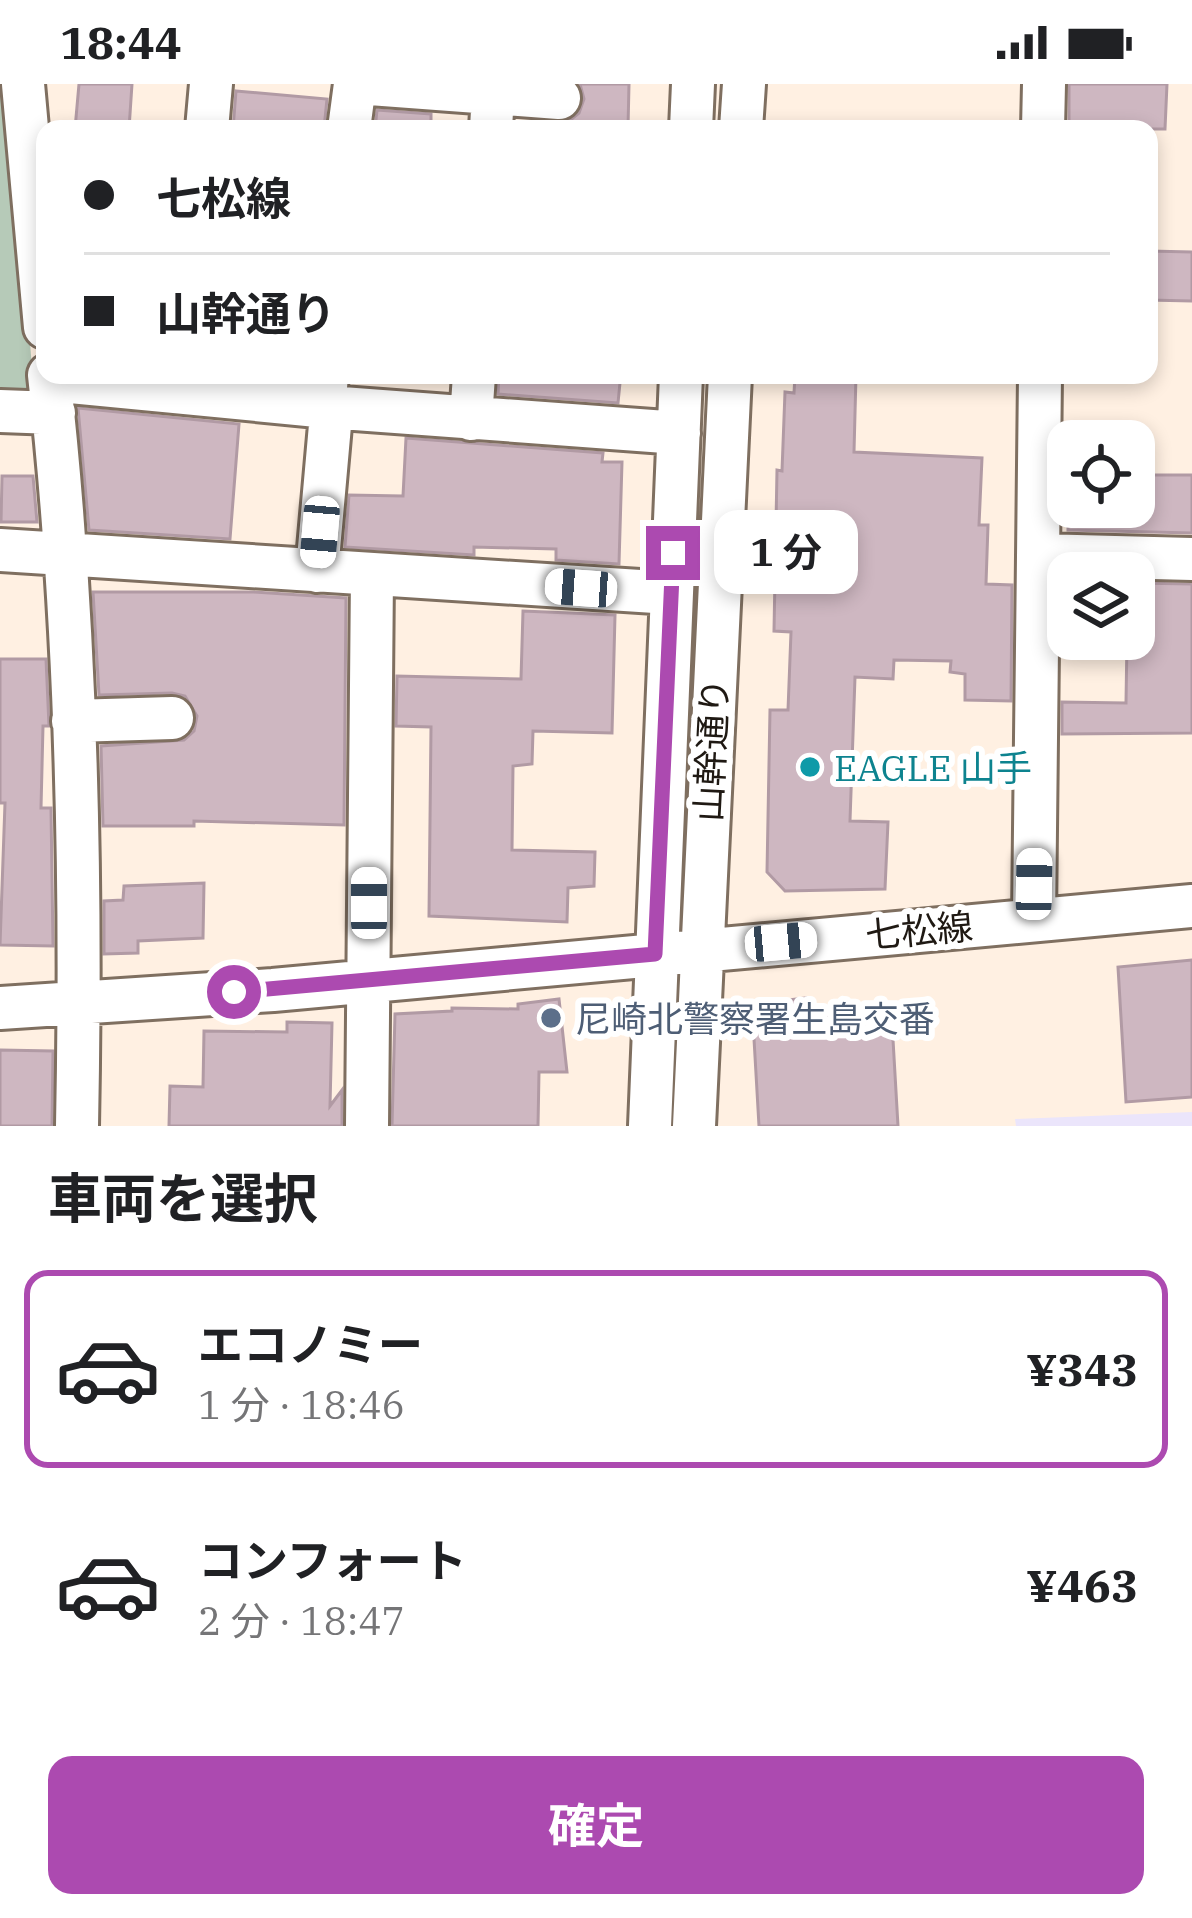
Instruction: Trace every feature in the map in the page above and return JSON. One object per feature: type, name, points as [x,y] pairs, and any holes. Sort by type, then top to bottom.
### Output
[{"type":"street","points":[[23,84],[36,228]]},
{"type":"street","points":[[208,120],[211,84]]},
{"type":"street","points":[[350,120],[355,84]]},
{"type":"street","points":[[370,84],[492,111],[559,98]]},
{"type":"street","points":[[691,120],[693,84]]},
{"type":"street","points":[[741,120],[743,84]]},
{"type":"street","points":[[1043,120],[1044,84]]},
{"type":"street","points":[[0,410],[51,389],[186,384],[327,391],[471,418],[679,433]]},
{"type":"street","points":[[471,418],[473,384]]},
{"type":"street","name":"山幹通り","points":[[650,1126],[681,384]]},
{"type":"street","name":"山幹通り","points":[[694,1126],[730,384]]},
{"type":"street","points":[[1034,920],[1040,384]]},
{"type":"street","points":[[51,389],[73,721],[80,1002],[77,1126]]},
{"type":"street","points":[[317,571],[331,414],[327,391]]},
{"type":"street","points":[[0,550],[671,593]]},
{"type":"street","points":[[1038,555],[1192,559]]},
{"type":"street","points":[[367,1126],[372,574]]},
{"type":"street","points":[[73,721],[172,718]]},
{"type":"street","name":"七松線","points":[[0,1008],[368,981],[1192,905]]},
{"type":"shaded area","points":[[1192,1112],[1192,1126],[1016,1126],[1015,1119]]},
{"type":"green space","points":[[0,84],[10,84],[34,394],[0,393]]},
{"type":"building","points":[[79,84],[132,84],[130,120],[76,120]]},
{"type":"building","points":[[580,84],[629,84],[628,120],[570,120],[584,99]]},
{"type":"building","points":[[1069,84],[1167,84],[1165,129],[1158,129],[1158,120],[1069,120]]},
{"type":"building","points":[[236,91],[327,99],[325,120],[234,120]]},
{"type":"building","points":[[377,110],[431,114],[431,120],[376,120]]},
{"type":"building","points":[[1158,251],[1192,252],[1192,301],[1158,300]]},
{"type":"building","points":[[499,384],[620,384],[618,403],[498,394]]},
{"type":"building","points":[[794,384],[856,384],[854,452],[982,458],[979,525],[988,525],[986,584],[1012,585],[1011,701],[965,700],[965,674],[950,672],[951,661],[894,660],[893,679],[855,677],[850,821],[888,822],[885,889],[785,891],[767,872],[770,710],[788,710],[791,632],[774,631],[777,470],[782,471],[785,392],[794,393]]},
{"type":"building","points":[[78,408],[239,424],[230,539],[89,530]]},
{"type":"building","points":[[406,438],[603,453],[602,462],[622,462],[619,564],[556,560],[556,549],[474,547],[474,555],[345,547],[349,495],[403,496]]},
{"type":"building","points":[[1155,475],[1192,475],[1192,533],[1068,530],[1155,528]]},
{"type":"building","points":[[2,476],[33,476],[37,522],[1,522]]},
{"type":"building","points":[[1155,583],[1192,584],[1192,733],[1062,734],[1062,702],[1126,703],[1127,660],[1155,660]]},
{"type":"building","points":[[93,592],[254,592],[346,598],[344,825],[194,821],[194,826],[103,826],[101,746],[184,740],[194,731],[197,716],[185,696],[172,693],[99,695]]},
{"type":"building","points":[[523,611],[615,615],[612,733],[533,731],[532,764],[513,766],[512,850],[595,852],[594,886],[568,888],[567,922],[429,916],[431,727],[396,726],[397,676],[521,679]]},
{"type":"building","points":[[0,659],[46,659],[49,726],[43,726],[41,808],[51,808],[53,946],[0,945],[5,803],[0,803]]},
{"type":"building","points":[[204,883],[203,938],[138,941],[138,953],[104,954],[104,901],[123,900],[124,886]]},
{"type":"building","points":[[1192,960],[1192,1097],[1126,1102],[1118,967]]},
{"type":"building","points":[[806,998],[807,1010],[891,1005],[898,1126],[759,1126],[752,1004]]},
{"type":"building","points":[[559,999],[567,1072],[539,1072],[538,1126],[392,1126],[395,1014],[452,1008],[518,1009],[518,1004]]},
{"type":"building","points":[[287,1022],[332,1023],[330,1106],[342,1090],[342,1126],[169,1126],[170,1086],[203,1087],[204,1031],[287,1032]]},
{"type":"building","points":[[0,1050],[53,1051],[52,1126],[0,1126]]},
{"type":"place","name":"EAGLE 山手","points":[[810,767]]},
{"type":"place","name":"尼崎北警察署生島交番","points":[[551,1018]]},
{"type":"route","points":[[234,992],[655,954],[673,553]]}]
